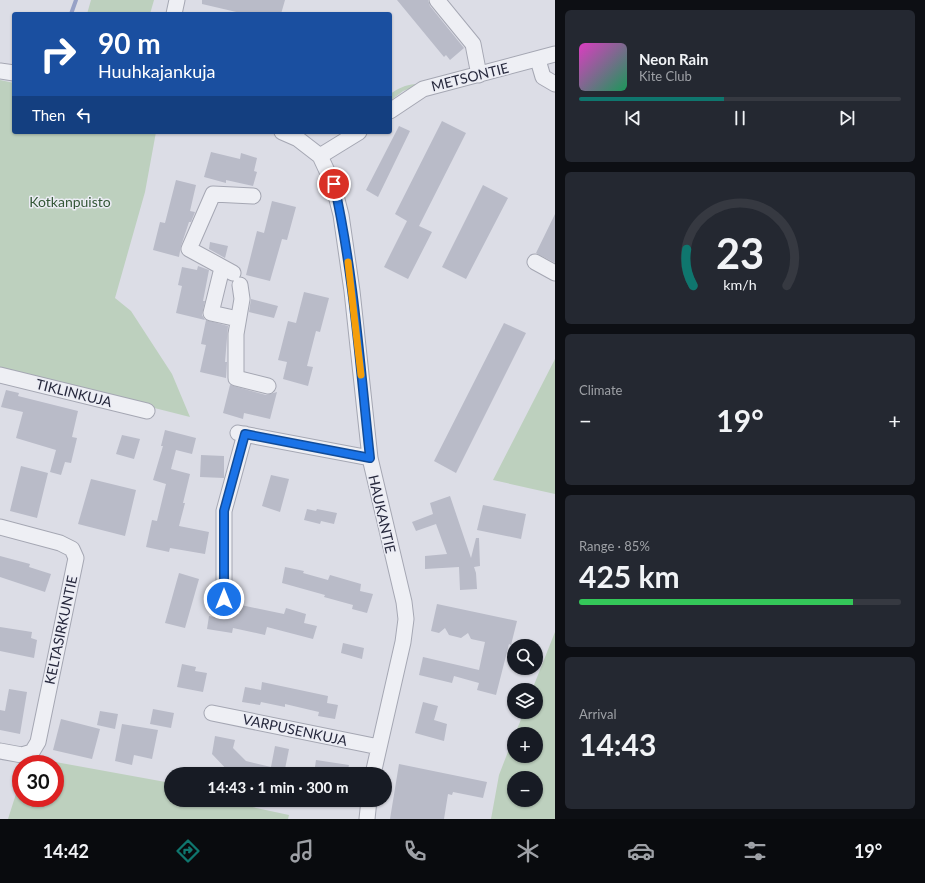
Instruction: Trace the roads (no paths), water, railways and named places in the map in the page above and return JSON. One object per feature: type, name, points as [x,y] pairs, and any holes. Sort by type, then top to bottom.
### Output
[{"type":"street","points":[[437,0],[473,44],[479,75]]},
{"type":"street","name":"METSONTIE","points":[[392,110],[423,89],[538,60],[555,54]]},
{"type":"street","points":[[538,60],[543,77],[555,84]]},
{"type":"street","points":[[0,71],[12,73]]},
{"type":"street","name":"HAUKANTIE","points":[[286,134],[298,140],[320,156],[334,184],[341,214],[352,291],[370,458],[404,602],[406,619],[396,674],[375,767]]},
{"type":"street","points":[[320,156],[356,134]]},
{"type":"street","points":[[253,196],[213,194],[189,249],[232,275],[242,299],[236,334],[236,378],[268,386]]},
{"type":"street","points":[[535,262],[555,273]]},
{"type":"street","points":[[232,275],[211,313],[238,320]]},
{"type":"street","name":"TIKLINKUJA","points":[[0,375],[147,411]]},
{"type":"street","points":[[224,599],[224,511],[242,433],[370,458]]},
{"type":"street","name":"KELTASIRKUNTIE","points":[[0,527],[60,543],[72,549],[76,558],[38,742],[32,752],[22,755],[0,751]]},
{"type":"street","name":"VARPUSENKUJA","points":[[212,713],[379,747]]},
{"type":"street","points":[[367,819],[368,807]]},
{"type":"waterway","points":[[72,12],[76,0]]},
{"type":"park label","name":"Kotkanpuisto","points":[[70,202]]}]
